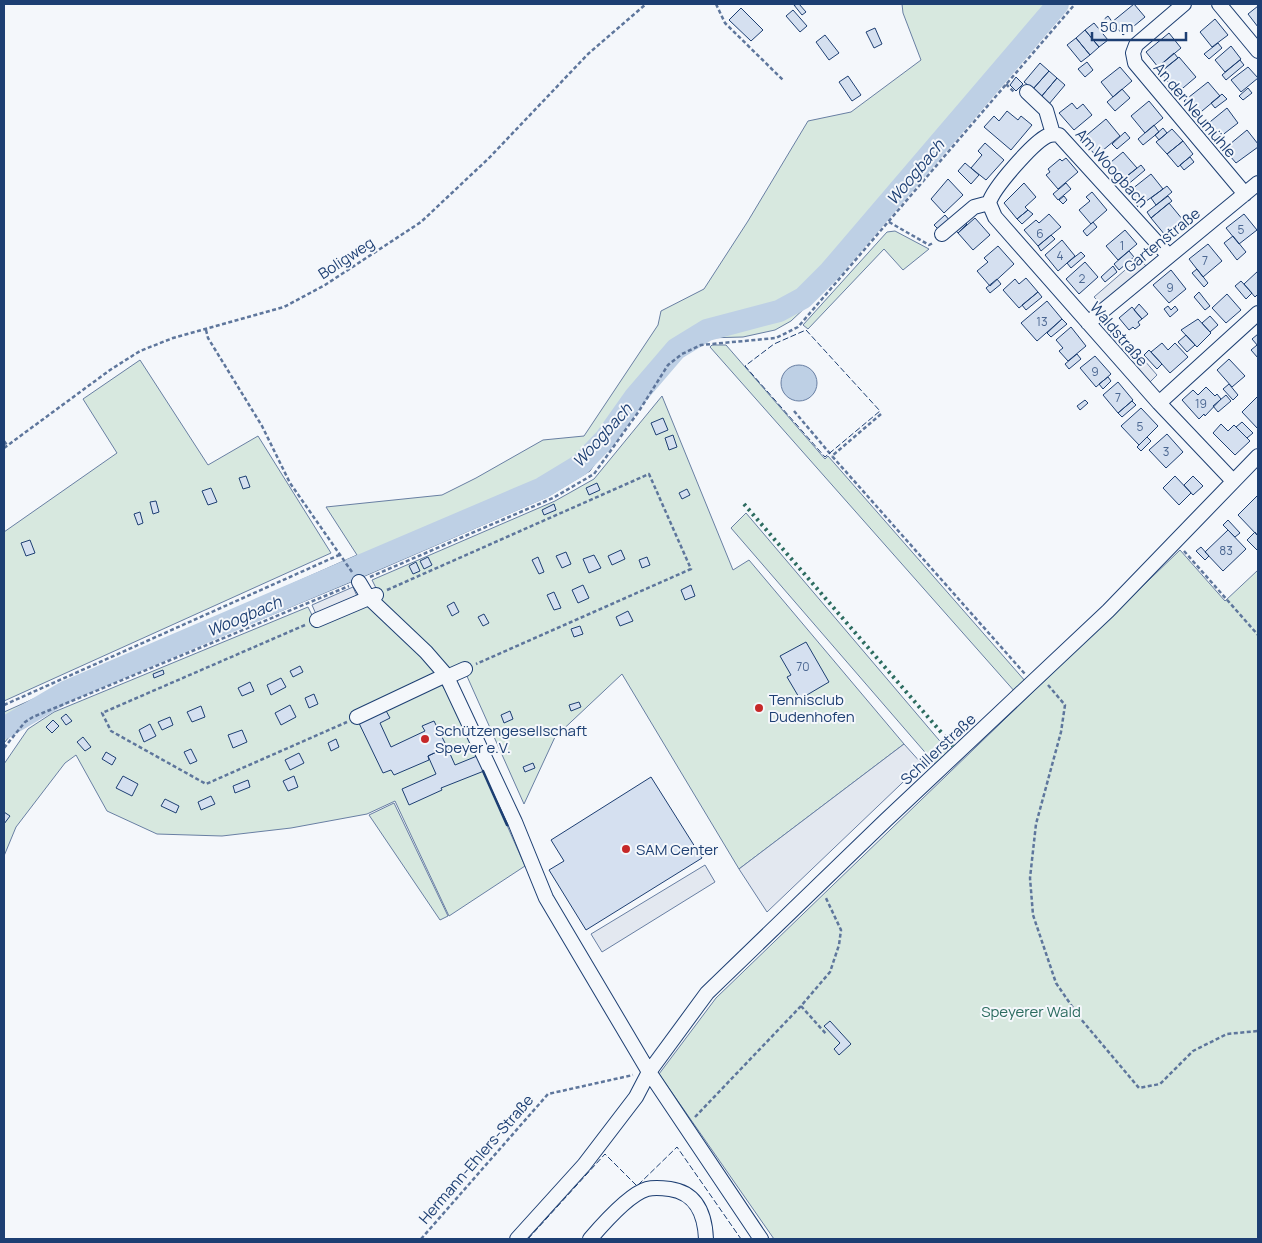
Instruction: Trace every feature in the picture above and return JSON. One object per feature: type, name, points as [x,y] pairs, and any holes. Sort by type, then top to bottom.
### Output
[{"type":"street","name":"An der Neumühle","points":[[1184,4],[1136,45],[1133,53],[1135,63],[1245,194]]},
{"type":"street","points":[[1219,4],[1258,51]]},
{"type":"street","points":[[1026,92],[1046,110],[1053,134]]},
{"type":"street","name":"Am Woogbach","points":[[988,203],[998,187],[1032,148],[1053,134],[1064,139],[1168,255]]},
{"type":"street","name":"Gartenstraße","points":[[1088,323],[1168,255],[1258,184]]},
{"type":"street","points":[[942,234],[974,206],[988,203]]},
{"type":"street","name":"Waldstraße","points":[[988,203],[995,218],[1159,403],[1233,481]]},
{"type":"street","points":[[1159,403],[1258,313]]},
{"type":"street","name":"Schillerstraße","points":[[517,1239],[584,1165],[636,1097],[649,1072],[707,993],[819,887],[893,813],[1037,679],[1176,543],[1258,456]]},
{"type":"street","points":[[359,582],[447,676],[515,822],[546,898],[649,1072],[761,1239]]},
{"type":"street","points":[[317,620],[373,596]]},
{"type":"street","points":[[357,717],[465,669]]},
{"type":"street","points":[[590,1239],[628,1200],[647,1189],[663,1188],[681,1191],[693,1198],[705,1218],[706,1239]]},
{"type":"path","name":"Boligweg","points":[[4,448],[110,370],[140,351],[173,338],[284,307],[325,285],[421,222],[489,158],[588,54],[646,4]]},
{"type":"path","points":[[716,4],[725,23],[784,81]]},
{"type":"path","points":[[4,748],[25,722],[33,717],[359,582],[553,498],[594,474],[668,365],[682,354],[701,345],[776,338],[798,327],[1075,4]]},
{"type":"path","points":[[889,222],[929,245],[941,237],[942,234]]},
{"type":"path","points":[[206,330],[208,338],[262,426],[290,483],[345,563]]},
{"type":"path","points":[[794,412],[832,456],[1037,679],[1065,705],[1061,732],[1036,824],[1030,878],[1033,915],[1056,984],[1080,1018],[1140,1088],[1160,1084],[1194,1050],[1227,1034],[1258,1031]]},
{"type":"path","points":[[832,456],[881,414]]},
{"type":"path","points":[[4,441],[7,445]]},
{"type":"path","points":[[373,596],[649,474],[691,569],[465,669]]},
{"type":"path","points":[[1176,543],[1258,635]]},
{"type":"path","points":[[4,705],[339,555]]},
{"type":"path","points":[[317,620],[102,713],[111,731],[206,784],[357,717]]},
{"type":"path","points":[[685,1127],[801,1006],[830,972],[839,946],[841,930],[819,887]]},
{"type":"path","points":[[801,1006],[827,1035]]},
{"type":"path","name":"Hermann-Ehlers-Straße","points":[[421,1239],[548,1094],[649,1072]]},
{"type":"green space","points":[[902,4],[1067,4],[825,289],[791,321],[775,330],[743,337],[705,338],[678,351],[657,373],[590,471],[547,497],[351,582],[27,716],[4,743],[4,712],[357,555],[326,507],[442,495],[543,440],[584,436],[658,325],[661,311],[704,289],[748,221],[808,121],[851,112],[921,60],[903,13]]},
{"type":"green space","points":[[895,231],[929,249],[903,270],[884,249],[808,329],[803,325],[887,232]]},
{"type":"green space","points":[[712,345],[726,345],[825,459],[828,456],[1026,682],[1016,693],[710,347]]},
{"type":"green space","points":[[140,360],[208,465],[258,436],[331,553],[4,701],[4,532],[117,453],[83,399]]},
{"type":"green space","points":[[662,396],[733,570],[749,560],[904,744],[739,869],[622,674],[555,737],[524,804],[462,665],[440,682],[451,699],[525,866],[449,916],[395,801],[367,814],[291,828],[222,836],[157,834],[107,811],[76,755],[65,763],[16,827],[4,856],[4,764],[28,729],[54,712],[308,607],[317,625],[381,598],[372,580],[555,501],[594,479]]},
{"type":"green space","points":[[746,513],[950,753],[936,765],[731,528]]},
{"type":"green space","name":"Speyerer Wald","points":[[1180,550],[1225,601],[1258,570],[1258,1239],[774,1239],[659,1074],[716,998]]},
{"type":"green space","points":[[394,803],[448,916],[440,920],[369,815]]},
{"type":"shaded area","points":[[1139,258],[1146,266],[1102,305],[1094,297]]},
{"type":"shaded area","points":[[1117,329],[1157,375],[1150,382],[1109,335]]},
{"type":"shaded area","points":[[353,587],[360,603],[319,621],[312,605]]},
{"type":"shaded area","points":[[904,744],[922,764],[767,912],[739,869]]},
{"type":"shaded area","points":[[705,865],[715,882],[602,952],[591,934]]},
{"type":"water","points":[[799,365],[811,371],[817,383],[811,395],[799,401],[787,395],[781,383],[787,371]]},
{"type":"building","points":[[799,4],[806,12],[802,15],[794,5]]},
{"type":"building","points":[[1134,4],[1145,17],[1123,35],[1112,22]]},
{"type":"building","points":[[1258,6],[1258,27],[1248,14]]},
{"type":"building","points":[[741,8],[763,30],[751,41],[729,20]]},
{"type":"building","points":[[793,10],[807,26],[800,32],[786,16]]},
{"type":"building","points":[[1108,16],[1116,27],[1111,31],[1103,20]]},
{"type":"building","points":[[1215,19],[1228,35],[1212,47],[1200,32]]},
{"type":"building","points":[[1094,23],[1108,40],[1099,47],[1085,30]]},
{"type":"building","points":[[875,28],[882,44],[874,48],[866,32]]},
{"type":"building","points":[[1085,30],[1099,47],[1090,55],[1076,38]]},
{"type":"building","points":[[1169,33],[1181,48],[1158,67],[1146,52]]},
{"type":"building","points":[[825,35],[839,53],[829,60],[816,42]]},
{"type":"building","points":[[1076,38],[1090,55],[1081,62],[1067,45]]},
{"type":"building","points":[[1218,43],[1222,48],[1209,59],[1204,54]]},
{"type":"building","points":[[1231,46],[1241,59],[1225,72],[1215,60]]},
{"type":"building","points":[[1174,53],[1178,58],[1162,71],[1158,67]]},
{"type":"building","points":[[1179,57],[1196,77],[1177,93],[1160,72]]},
{"type":"building","points":[[1240,60],[1244,65],[1226,80],[1222,75]]},
{"type":"building","points":[[1087,62],[1093,70],[1085,77],[1078,69]]},
{"type":"building","points":[[1040,63],[1049,71],[1033,89],[1024,82]]},
{"type":"building","points":[[1120,67],[1132,81],[1113,97],[1101,82]]},
{"type":"building","points":[[1248,67],[1258,78],[1241,92],[1231,80]]},
{"type":"building","points":[[1049,71],[1057,78],[1041,97],[1033,89]]},
{"type":"building","points":[[848,76],[861,95],[852,101],[839,82]]},
{"type":"building","points":[[1016,77],[1023,84],[1016,91],[1010,85]]},
{"type":"building","points":[[1057,78],[1065,85],[1049,104],[1041,97]]},
{"type":"building","points":[[1208,82],[1220,96],[1196,116],[1184,101]]},
{"type":"building","points":[[1248,88],[1252,93],[1243,100],[1239,96]]},
{"type":"building","points":[[1122,89],[1130,98],[1115,111],[1107,102]]},
{"type":"building","points":[[1222,94],[1227,99],[1215,108],[1211,103]]},
{"type":"building","points":[[1149,101],[1163,118],[1145,133],[1131,116]]},
{"type":"building","points":[[1072,103],[1077,109],[1083,104],[1092,115],[1074,130],[1059,113]]},
{"type":"building","points":[[1227,108],[1238,123],[1216,140],[1205,126]]},
{"type":"building","points":[[1007,111],[1018,120],[1021,116],[1032,125],[1011,150],[984,127],[994,116],[999,121]]},
{"type":"building","points":[[1106,119],[1120,136],[1096,156],[1082,139]]},
{"type":"building","points":[[1154,125],[1159,132],[1143,145],[1138,139]]},
{"type":"building","points":[[1163,128],[1167,133],[1159,140],[1155,135]]},
{"type":"building","points":[[1172,129],[1183,141],[1167,154],[1156,142]]},
{"type":"building","points":[[1247,130],[1258,144],[1258,147],[1236,163],[1224,149]]},
{"type":"building","points":[[1125,132],[1130,138],[1117,149],[1112,144]]},
{"type":"building","points":[[1183,141],[1193,154],[1178,167],[1167,154]]},
{"type":"building","points":[[985,143],[1004,160],[986,180],[971,168],[982,155],[978,151]]},
{"type":"building","points":[[1123,152],[1137,168],[1118,183],[1105,167]]},
{"type":"building","points":[[1190,157],[1194,162],[1184,170],[1180,165]]},
{"type":"building","points":[[1066,158],[1078,172],[1058,189],[1046,175],[1050,172],[1048,169],[1060,159],[1062,161]]},
{"type":"building","points":[[965,163],[979,175],[971,184],[958,171]]},
{"type":"building","points":[[1141,165],[1145,170],[1126,186],[1121,181]]},
{"type":"building","points":[[1151,174],[1163,189],[1138,207],[1127,193]]},
{"type":"building","points":[[948,179],[963,195],[944,213],[931,199]]},
{"type":"building","points":[[1024,183],[1036,197],[1025,207],[1028,210],[1017,219],[1004,203]]},
{"type":"building","points":[[1066,183],[1071,189],[1058,200],[1053,194]]},
{"type":"building","points":[[1167,186],[1172,192],[1156,205],[1151,198]]},
{"type":"building","points":[[1092,192],[1107,210],[1091,224],[1079,210],[1090,201],[1086,197]]},
{"type":"building","points":[[1064,196],[1067,200],[1063,204],[1059,200]]},
{"type":"building","points":[[1168,196],[1172,201],[1151,218],[1147,212]]},
{"type":"building","points":[[1169,203],[1183,220],[1165,235],[1151,218]]},
{"type":"building","points":[[1028,210],[1033,214],[1022,224],[1017,219]]},
{"type":"building","points":[[1049,214],[1061,227],[1038,246],[1024,230],[1036,220],[1039,223]]},
{"type":"building","points":[[1244,214],[1257,230],[1239,244],[1226,228]]},
{"type":"building","points":[[945,215],[951,222],[941,232],[934,225]]},
{"type":"building","points":[[975,218],[990,235],[973,250],[958,233]]},
{"type":"building","points":[[963,220],[967,224],[958,233],[953,227]]},
{"type":"building","points":[[1093,222],[1097,227],[1087,236],[1083,231]]},
{"type":"building","points":[[1125,230],[1137,244],[1118,260],[1106,246]]},
{"type":"building","points":[[1051,235],[1055,239],[1041,251],[1038,246]]},
{"type":"building","points":[[1233,236],[1246,252],[1237,260],[1224,243]]},
{"type":"building","points":[[1062,240],[1075,256],[1058,271],[1045,255]]},
{"type":"building","points":[[1208,244],[1222,261],[1203,277],[1189,259]]},
{"type":"building","points":[[998,246],[1014,264],[990,286],[977,271],[988,262],[984,258]]},
{"type":"building","points":[[1129,251],[1134,257],[1119,270],[1114,264]]},
{"type":"building","points":[[1081,252],[1085,256],[1071,268],[1067,263]]},
{"type":"building","points":[[1085,262],[1098,277],[1079,294],[1066,279]]},
{"type":"building","points":[[1113,266],[1117,272],[1105,282],[1101,277]]},
{"type":"building","points":[[1197,269],[1208,283],[1204,287],[1192,273]]},
{"type":"building","points":[[1171,270],[1186,289],[1169,303],[1153,285]]},
{"type":"building","points":[[1258,271],[1258,294],[1255,297],[1244,284]]},
{"type":"building","points":[[1026,278],[1038,292],[1019,308],[1003,290],[1015,279],[1019,284]]},
{"type":"building","points":[[997,279],[1001,284],[990,293],[986,288]]},
{"type":"building","points":[[1241,281],[1252,293],[1246,299],[1235,286]]},
{"type":"building","points":[[1038,292],[1042,297],[1026,310],[1022,305]]},
{"type":"building","points":[[1199,292],[1210,306],[1205,310],[1194,297]]},
{"type":"building","points":[[1227,294],[1241,310],[1226,323],[1212,308]]},
{"type":"building","points":[[1047,301],[1062,319],[1037,341],[1021,323]]},
{"type":"building","points":[[1139,304],[1148,314],[1142,319],[1134,310]]},
{"type":"building","points":[[1168,306],[1171,310],[1175,306],[1178,310],[1170,317],[1164,309]]},
{"type":"building","points":[[1132,307],[1142,319],[1138,322],[1140,325],[1135,329],[1133,327],[1129,330],[1119,318]]},
{"type":"building","points":[[1210,316],[1218,325],[1210,332],[1202,323]]},
{"type":"building","points":[[1062,319],[1067,324],[1051,337],[1047,333]]},
{"type":"building","points":[[1198,319],[1211,333],[1197,347],[1181,330]]},
{"type":"building","points":[[1071,327],[1086,346],[1068,361],[1059,351],[1063,348],[1056,340]]},
{"type":"building","points":[[1258,334],[1258,346],[1252,339]]},
{"type":"building","points":[[1186,335],[1195,345],[1187,352],[1178,342]]},
{"type":"building","points":[[1162,343],[1168,350],[1175,343],[1188,357],[1170,373],[1151,352]]},
{"type":"building","points":[[1258,346],[1258,358],[1251,350]]},
{"type":"building","points":[[1149,350],[1162,364],[1157,369],[1144,355]]},
{"type":"building","points":[[1077,354],[1081,359],[1069,369],[1065,364]]},
{"type":"building","points":[[1095,356],[1111,374],[1096,387],[1080,368]]},
{"type":"building","points":[[1229,359],[1245,376],[1232,387],[1217,370]]},
{"type":"building","points":[[1108,377],[1111,381],[1103,389],[1099,384]]},
{"type":"building","points":[[1118,382],[1133,400],[1118,413],[1103,395]]},
{"type":"building","points":[[1229,384],[1238,395],[1233,400],[1223,389]]},
{"type":"building","points":[[1206,387],[1221,399],[1205,416],[1204,414],[1199,419],[1182,400],[1193,390],[1198,395]]},
{"type":"building","points":[[1226,395],[1231,401],[1218,412],[1213,406]]},
{"type":"building","points":[[1258,396],[1258,429],[1242,412]]},
{"type":"building","points":[[1085,400],[1088,403],[1080,410],[1077,406]]},
{"type":"building","points":[[1132,401],[1136,405],[1122,417],[1118,413]]},
{"type":"building","points":[[1141,408],[1158,426],[1139,445],[1121,426]]},
{"type":"building","points":[[663,418],[668,430],[656,435],[651,423]]},
{"type":"building","points":[[1242,422],[1253,433],[1247,438],[1236,427]]},
{"type":"building","points":[[1221,424],[1228,431],[1234,425],[1250,441],[1235,455],[1213,433]]},
{"type":"building","points":[[1167,434],[1183,452],[1166,468],[1149,450]]},
{"type":"building","points":[[673,435],[677,447],[669,450],[665,438]]},
{"type":"building","points":[[1147,437],[1151,441],[1141,451],[1137,447]]},
{"type":"building","points":[[246,476],[250,487],[243,489],[239,478]]},
{"type":"building","points":[[1175,476],[1191,493],[1179,505],[1163,488]]},
{"type":"building","points":[[1193,476],[1203,486],[1193,495],[1184,485]]},
{"type":"building","points":[[597,483],[600,490],[589,495],[586,488]]},
{"type":"building","points":[[211,488],[217,502],[208,505],[202,491]]},
{"type":"building","points":[[687,489],[690,495],[682,499],[679,493]]},
{"type":"building","points":[[1258,497],[1258,536],[1238,515]]},
{"type":"building","points":[[156,501],[159,512],[153,514],[150,502]]},
{"type":"building","points":[[554,504],[556,510],[544,515],[542,510]]},
{"type":"building","points":[[140,512],[143,523],[138,525],[134,514]]},
{"type":"building","points":[[1228,520],[1240,533],[1235,537],[1223,525]]},
{"type":"building","points":[[1228,530],[1246,549],[1223,571],[1205,552]]},
{"type":"building","points":[[1255,532],[1258,536],[1258,551],[1247,540]]},
{"type":"building","points":[[30,540],[35,553],[26,556],[21,543]]},
{"type":"building","points":[[1201,547],[1209,556],[1205,560],[1196,551]]},
{"type":"building","points":[[621,550],[625,559],[612,565],[608,556]]},
{"type":"building","points":[[566,552],[571,564],[562,568],[556,556]]},
{"type":"building","points":[[594,555],[601,568],[589,573],[583,559]]},
{"type":"building","points":[[428,557],[432,565],[424,569],[420,561]]},
{"type":"building","points":[[538,557],[544,572],[539,574],[532,560]]},
{"type":"building","points":[[647,557],[650,565],[642,568],[639,560]]},
{"type":"building","points":[[416,562],[420,571],[413,574],[409,566]]},
{"type":"building","points":[[583,585],[589,598],[578,603],[572,590]]},
{"type":"building","points":[[691,585],[695,596],[685,600],[681,590]]},
{"type":"building","points":[[554,592],[561,608],[554,610],[547,595]]},
{"type":"building","points":[[454,602],[459,612],[452,616],[447,606]]},
{"type":"building","points":[[628,611],[633,621],[620,626],[616,617]]},
{"type":"building","points":[[484,614],[489,623],[483,626],[478,617]]},
{"type":"building","points":[[580,626],[583,634],[574,637],[571,629]]},
{"type":"building","points":[[806,642],[829,682],[800,699],[787,677],[791,675],[780,656]]},
{"type":"building","points":[[300,666],[303,672],[293,677],[290,671]]},
{"type":"building","points":[[163,670],[164,674],[154,678],[153,674]]},
{"type":"building","points":[[281,678],[286,687],[271,695],[267,685]]},
{"type":"building","points":[[250,682],[254,691],[242,696],[238,688]]},
{"type":"building","points":[[314,694],[318,704],[309,708],[305,698]]},
{"type":"building","points":[[579,702],[581,707],[571,711],[569,705]]},
{"type":"building","points":[[290,705],[296,717],[281,725],[275,713]]},
{"type":"building","points":[[201,706],[205,717],[192,722],[187,712]]},
{"type":"building","name":"Schützengesellschaft Speyer e.V.","points":[[384,707],[390,718],[380,723],[391,747],[425,731],[422,726],[434,721],[447,747],[428,756],[429,760],[394,775],[391,770],[383,773],[357,719]]},
{"type":"building","points":[[510,711],[513,719],[504,723],[501,715]]},
{"type":"building","points":[[66,714],[72,721],[66,725],[61,718]]},
{"type":"building","points":[[170,717],[173,725],[162,730],[158,722]]},
{"type":"building","points":[[53,720],[59,726],[52,733],[46,727]]},
{"type":"building","points":[[150,724],[156,736],[144,742],[139,730]]},
{"type":"building","points":[[242,730],[247,742],[233,748],[228,735]]},
{"type":"building","points":[[83,737],[91,747],[85,751],[77,742]]},
{"type":"building","points":[[336,739],[339,747],[331,751],[328,743]]},
{"type":"building","points":[[447,747],[455,765],[477,756],[484,771],[441,788],[442,790],[409,805],[402,789],[436,774],[428,756]]},
{"type":"building","points":[[191,749],[197,761],[190,764],[184,752]]},
{"type":"building","points":[[106,752],[116,758],[112,765],[102,759]]},
{"type":"building","points":[[299,753],[304,763],[290,770],[285,760]]},
{"type":"building","points":[[533,763],[535,768],[525,772],[523,767]]},
{"type":"building","points":[[123,776],[138,784],[132,796],[116,788]]},
{"type":"building","points":[[294,776],[298,787],[288,791],[283,781]]},
{"type":"building","name":"SAM Center","points":[[651,777],[702,858],[586,930],[549,870],[564,861],[551,840]]},
{"type":"building","points":[[248,780],[250,787],[235,793],[233,786]]},
{"type":"building","points":[[211,796],[215,804],[201,810],[198,802]]},
{"type":"building","points":[[165,799],[179,806],[176,813],[161,806]]},
{"type":"building","points":[[4,812],[10,816],[4,824]]},
{"type":"building","points":[[830,1021],[851,1044],[839,1055],[834,1049],[840,1043],[824,1026]]},
{"type":"waterway","name":"Woogbach","points":[[4,728],[67,691],[542,488],[580,465],[605,439],[634,398],[676,349],[707,330],[779,311],[803,298],[830,271],[1058,4]]},
{"type":"hedge","points":[[744,504],[953,746]]},
{"type":"fence","points":[[806,330],[880,411],[825,457],[745,366],[774,344],[806,330]]},
{"type":"fence","points":[[528,1239],[605,1154],[637,1186],[677,1147],[741,1239]]},
{"type":"wall","points":[[483,771],[507,825]]},
{"type":"place","name":"Tennisclub Dudenhofen","points":[[759,708]]},
{"type":"place","name":"Schützengesellschaft Speyer e.V.","points":[[425,739]]},
{"type":"place","name":"SAM Center","points":[[626,849]]}]
